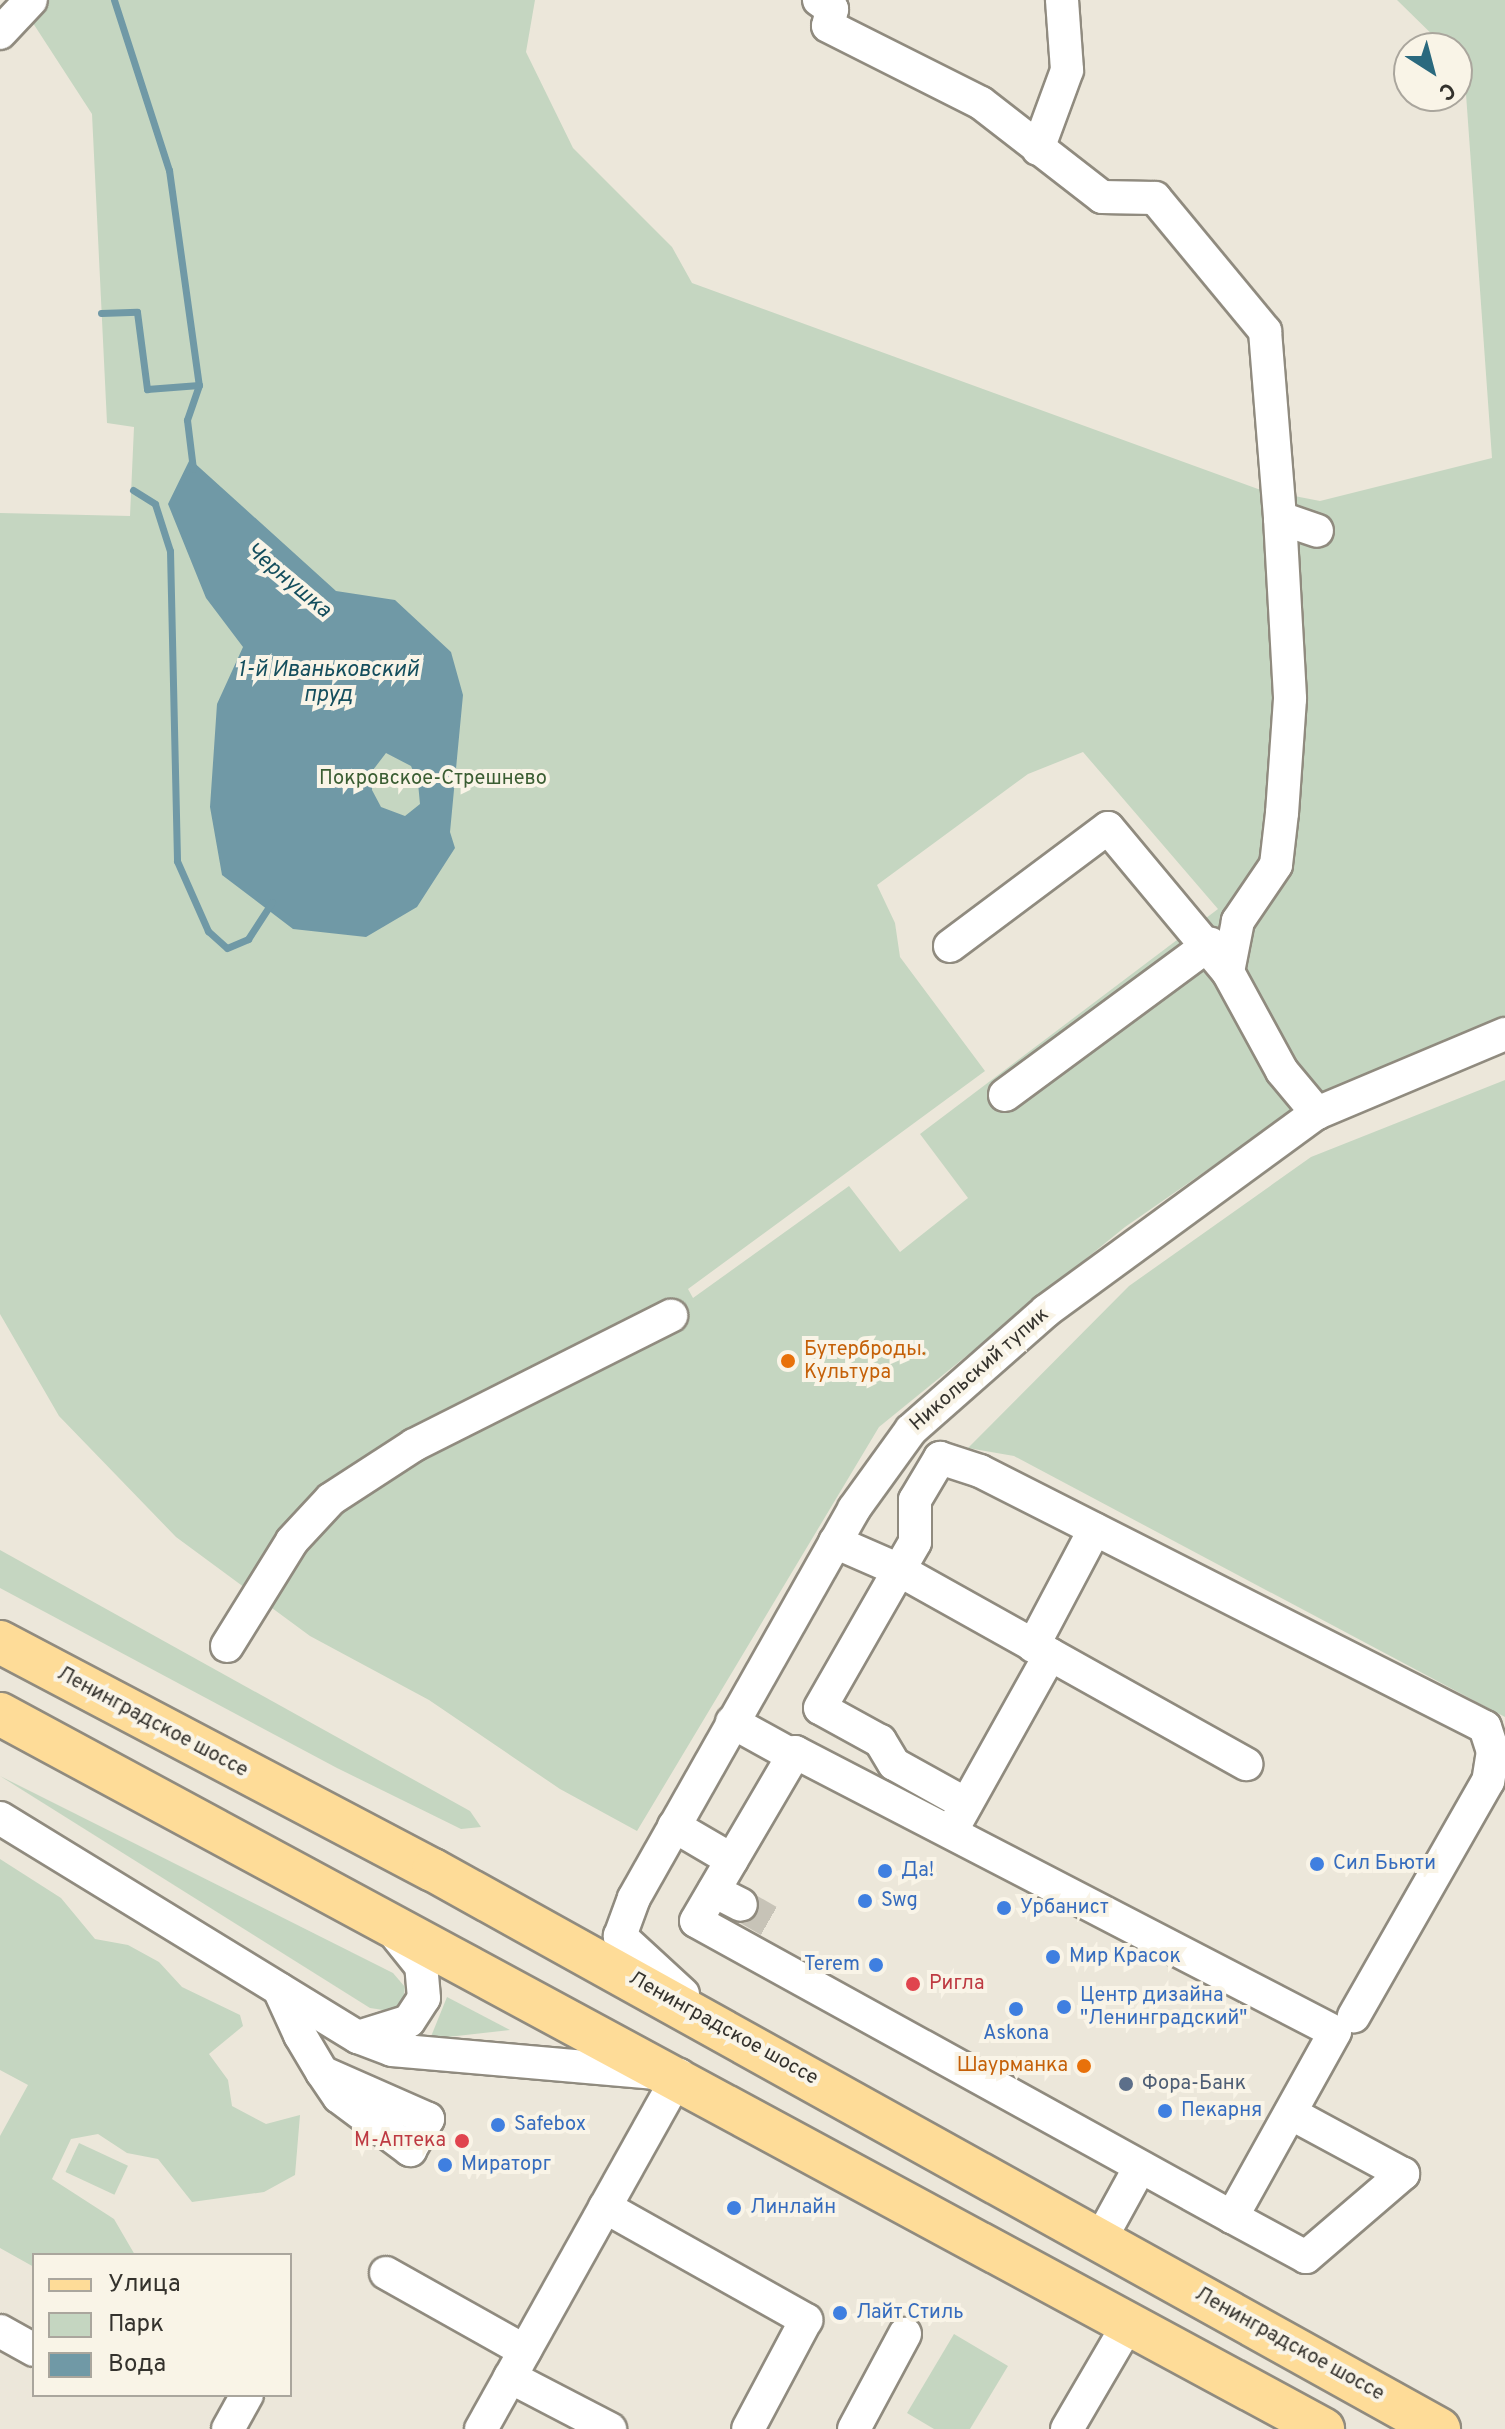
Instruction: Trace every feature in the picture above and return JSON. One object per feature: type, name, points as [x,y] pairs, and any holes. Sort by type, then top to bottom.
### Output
[{"type":"main road","name":"Ленинградское шоссе","points":[[0,1642],[732,2034],[1439,2429]]},
{"type":"main road","points":[[0,1714],[679,2075],[1323,2429]]},
{"type":"street","points":[[0,33],[31,0]]},
{"type":"street","points":[[819,0],[832,9],[828,26],[981,103],[1102,197],[1155,198],[1265,331],[1290,699],[1276,865],[1238,921],[1228,972]]},
{"type":"street","points":[[1038,149],[1067,70],[1062,0]]},
{"type":"street","points":[[1280,518],[1317,531]]},
{"type":"street","points":[[950,946],[1108,828],[1210,944],[1282,1071],[1317,1113]]},
{"type":"street","points":[[1005,1095],[1210,944]]},
{"type":"street","name":"Никольский тупик","points":[[732,2034],[620,1936],[674,1826],[835,1542],[911,1430],[1046,1311],[1317,1113],[1505,1034]]},
{"type":"street","points":[[227,1646],[292,1541],[331,1499],[414,1445],[671,1316]]},
{"type":"street","points":[[911,1430],[940,1458],[1095,1529],[1485,1727],[1493,1751],[1488,1781],[1354,2016]]},
{"type":"street","points":[[940,1458],[915,1500],[915,1542],[820,1708],[880,1741],[894,1764],[966,1804]]},
{"type":"street","points":[[950,1834],[1042,1650],[1095,1529]]},
{"type":"street","points":[[835,1542],[899,1570],[1246,1764]]},
{"type":"street","points":[[732,1722],[1335,2032],[1232,2217]]},
{"type":"street","points":[[790,1754],[732,1860],[728,1898],[696,1921],[1306,2257],[1403,2174],[1290,2113]]},
{"type":"street","points":[[0,1818],[358,2037],[392,2050],[679,2075],[481,2429]]},
{"type":"street","points":[[674,1826],[732,1860]]},
{"type":"street","points":[[358,2037],[409,2021],[424,1998],[421,1966],[364,1905]]},
{"type":"street","points":[[279,1989],[322,2072]]},
{"type":"street","points":[[1100,2240],[1140,2167]]},
{"type":"street","points":[[605,2207],[806,2320],[748,2429]]},
{"type":"street","points":[[386,2273],[610,2429]]},
{"type":"street","points":[[1067,2429],[1129,2323]]},
{"type":"street","points":[[0,2331],[32,2349]]},
{"type":"street","points":[[854,2429],[905,2334]]},
{"type":"street","points":[[228,2429],[246,2397]]},
{"type":"green space","name":"Покровское-Стрешнево","points":[[18,0],[535,0],[526,52],[573,148],[672,247],[692,283],[1258,489],[1320,501],[1492,458],[1467,112],[1473,112],[1473,32],[1430,32],[1397,0],[1505,0],[1505,1018],[1308,1100],[1125,1227],[879,1427],[637,1831],[560,1789],[429,1700],[310,1636],[176,1537],[59,1416],[0,1314],[0,513],[130,516],[134,427],[107,423],[92,114]],"holes":[[[1083,752],[1218,909],[920,1134],[968,1198],[900,1252],[849,1186],[693,1298],[688,1289],[985,1071],[900,957],[895,923],[877,885],[1028,774]]]},
{"type":"green space","points":[[1505,1080],[1505,1717],[1014,1456],[968,1448],[1129,1286],[1311,1157]]},
{"type":"green space","points":[[0,1550],[470,1811],[481,1827],[461,1829],[337,1768],[0,1588]]},
{"type":"green space","points":[[0,1776],[393,1973],[405,1987],[403,2003],[390,2011],[370,2008]]},
{"type":"green space","points":[[0,1859],[61,1898],[95,1939],[128,1945],[159,1962],[182,1987],[240,2015],[243,2026],[209,2054],[228,2080],[232,2106],[266,2124],[300,2115],[295,2175],[264,2192],[192,2202],[158,2159],[127,2153],[98,2134],[71,2139],[52,2179],[114,2219],[134,2253],[32,2253],[32,2266],[0,2248],[0,2136],[28,2085],[0,2070]]},
{"type":"green space","points":[[447,1997],[510,2030],[430,2039]]},
{"type":"green space","points":[[79,2143],[128,2166],[114,2195],[65,2172]]},
{"type":"green space","points":[[954,2334],[1008,2366],[970,2429],[934,2429],[907,2413]]},
{"type":"water","name":"1-й Иваньковский пруд","points":[[190,459],[336,591],[395,600],[451,652],[463,695],[450,832],[455,848],[417,907],[366,937],[293,929],[222,875],[210,807],[217,704],[243,647],[206,598],[168,504]],"holes":[[[386,753],[411,766],[418,783],[420,804],[405,816],[381,807],[372,790],[373,770]]]},
{"type":"waterway","name":"Чернушка","points":[[114,0],[169,170],[199,385],[187,420],[193,469]]},
{"type":"waterway","points":[[101,313],[137,312],[147,389],[199,385]]},
{"type":"waterway","points":[[133,490],[155,504],[170,551],[177,861],[208,931],[227,948],[248,939],[272,902]]},
{"type":"tunnel","points":[[741,1905],[781,1928]]},
{"type":"place","name":"Бутерброды. Культура","points":[[788,1361]]},
{"type":"place","name":"Сил Бьюти","points":[[1317,1864]]},
{"type":"place","name":"Да!","points":[[885,1871]]},
{"type":"place","name":"Swg","points":[[865,1901]]},
{"type":"place","name":"Урбанист","points":[[1004,1908]]},
{"type":"place","name":"Мир Красок","points":[[1053,1957]]},
{"type":"place","name":"Terem","points":[[876,1965]]},
{"type":"place","name":"Ригла","points":[[913,1984]]},
{"type":"place","name":"Центр дизайна \"Ленинградский\"","points":[[1064,2007]]},
{"type":"place","name":"Askona","points":[[1016,2009]]},
{"type":"place","name":"Шаурманка","points":[[1084,2066]]},
{"type":"place","name":"Фора-Банк","points":[[1126,2084]]},
{"type":"place","name":"Пекарня","points":[[1165,2111]]},
{"type":"place","name":"Safebox","points":[[498,2125]]},
{"type":"place","name":"М-Аптека","points":[[462,2141]]},
{"type":"place","name":"Мираторг","points":[[445,2165]]},
{"type":"place","name":"Линлайн","points":[[734,2208]]},
{"type":"place","name":"Лайт Стиль","points":[[840,2313]]}]
